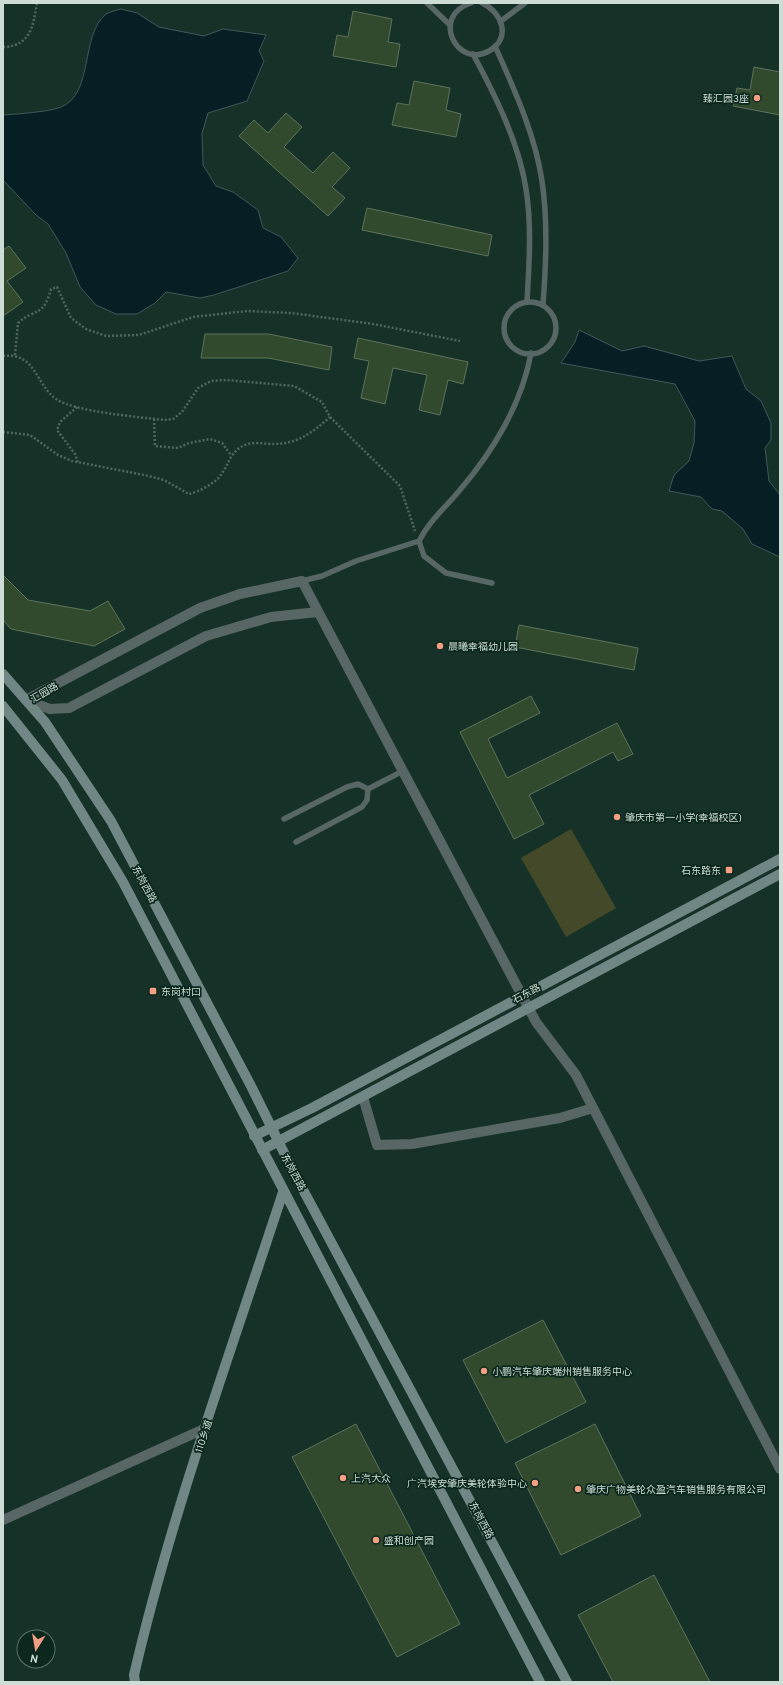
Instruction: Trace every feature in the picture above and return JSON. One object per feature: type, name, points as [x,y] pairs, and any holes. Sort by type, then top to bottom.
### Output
[{"type":"main road","name":"东岗西路","points":[[3,674],[45,722],[111,821],[149,890],[278,1141],[567,1682]]},
{"type":"main road","name":"东岗西路","points":[[3,706],[62,780],[123,882],[283,1192],[540,1682]]},
{"type":"main road","name":"石东路","points":[[254,1136],[303,1113],[522,995],[780,859]]},
{"type":"main road","name":"石东路","points":[[262,1150],[780,874]]},
{"type":"main road","name":"110乡道","points":[[135,1682],[134,1675],[149,1612],[206,1428],[283,1192]]},
{"type":"street","points":[[302,581],[536,1022],[576,1075],[780,1469]]},
{"type":"street","name":"汇园路","points":[[26,700],[200,608],[240,594],[302,581]]},
{"type":"street","name":"汇园路","points":[[26,700],[50,709],[69,708],[206,636],[271,617],[318,612]]},
{"type":"street","points":[[363,1097],[377,1145],[412,1144],[560,1118],[593,1108]]},
{"type":"street","points":[[3,1520],[206,1428]]},
{"type":"lane","points":[[427,3],[450,25]]},
{"type":"lane","points":[[471,3],[457,11],[450,25],[452,37],[458,47],[473,54],[489,51],[495,46],[500,38],[502,29],[501,21],[492,5],[482,3]]},
{"type":"lane","points":[[501,21],[525,3]]},
{"type":"lane","points":[[495,46],[522,107],[542,179],[546,212],[543,305]]},
{"type":"lane","points":[[473,54],[490,85],[507,124],[526,189],[530,246],[527,302]]},
{"type":"lane","points":[[527,302],[543,305],[554,317],[555,333],[547,347],[540,352],[531,353],[522,352],[514,348],[508,342],[505,334],[504,325],[506,316],[519,304],[527,302]]},
{"type":"lane","points":[[492,582],[446,574],[424,556],[419,541],[426,526],[460,490],[487,453],[516,404],[528,371],[531,353]]},
{"type":"lane","points":[[302,581],[322,576],[356,561],[419,541]]},
{"type":"lane","points":[[368,789],[403,771]]},
{"type":"lane","points":[[284,819],[347,787],[358,784],[368,789]]},
{"type":"lane","points":[[296,842],[362,807],[367,800],[368,789]]},
{"type":"path","points":[[3,47],[22,43],[28,37],[32,29],[37,3]]},
{"type":"path","points":[[14,355],[18,323],[23,318],[42,309],[47,302],[51,289],[57,287],[71,318],[86,329],[106,336],[139,335],[193,317],[247,311],[291,312],[373,324],[460,341]]},
{"type":"path","points":[[3,356],[14,355],[26,361],[48,391],[57,400],[77,406],[154,419],[174,419],[182,412],[198,388],[211,381],[227,380],[294,386],[322,402],[330,417],[400,486],[419,541]]},
{"type":"path","points":[[77,406],[60,422],[58,430],[75,454],[78,462]]},
{"type":"path","points":[[3,432],[30,435],[58,455],[78,462],[164,480],[189,494],[196,493],[220,476],[231,455],[247,444],[284,444],[294,442],[310,434],[330,417]]},
{"type":"path","points":[[154,419],[155,446],[178,448],[189,442],[210,439],[222,443],[231,455]]},
{"type":"green space","points":[[571,829],[616,908],[566,937],[521,858]]},
{"type":"water","points":[[121,9],[137,13],[159,27],[204,36],[223,29],[266,35],[259,51],[264,61],[247,101],[208,113],[202,133],[203,165],[216,186],[233,192],[258,210],[263,228],[281,237],[298,258],[288,271],[214,295],[200,298],[166,292],[155,303],[137,314],[116,314],[96,305],[80,287],[66,253],[48,224],[36,215],[3,180],[3,115],[56,109],[71,100],[78,90],[83,77],[89,49],[98,23],[106,14]]},
{"type":"water","points":[[579,330],[622,351],[644,346],[699,361],[732,356],[746,389],[761,401],[771,423],[771,440],[765,448],[769,481],[780,495],[780,557],[752,544],[743,529],[722,511],[712,509],[701,497],[669,491],[674,475],[689,461],[694,443],[695,421],[675,384],[561,363],[575,342]]},
{"type":"building","points":[[353,11],[392,19],[388,42],[400,44],[396,67],[333,56],[337,35],[348,37]]},
{"type":"building","name":"臻汇园3座","points":[[754,67],[780,72],[780,115],[733,106],[737,88],[750,90]]},
{"type":"building","points":[[414,81],[450,88],[446,110],[461,114],[456,137],[392,125],[397,103],[409,105]]},
{"type":"building","points":[[286,113],[302,127],[284,147],[313,173],[333,152],[350,168],[332,187],[345,198],[328,216],[239,136],[254,120],[268,133]]},
{"type":"building","points":[[367,208],[492,235],[488,256],[362,230]]},
{"type":"building","points":[[9,246],[26,268],[7,281],[23,302],[3,316],[3,250]]},
{"type":"building","points":[[205,334],[269,334],[332,347],[329,370],[268,358],[201,358]]},
{"type":"building","points":[[358,338],[468,362],[463,384],[448,380],[440,415],[419,410],[427,375],[393,368],[385,404],[361,398],[369,361],[354,358]]},
{"type":"building","points":[[3,575],[28,600],[90,611],[108,601],[125,629],[94,646],[11,629],[3,620]]},
{"type":"building","points":[[519,625],[638,648],[634,670],[515,647]]},
{"type":"building","points":[[531,696],[540,713],[488,739],[507,778],[617,723],[633,754],[618,761],[613,752],[529,795],[544,824],[514,839],[460,732]]},
{"type":"building","points":[[543,1320],[586,1402],[506,1443],[463,1360]]},
{"type":"building","name":"盛和创产园","points":[[356,1424],[460,1624],[397,1657],[292,1457]]},
{"type":"building","name":"肇庆广物美轮众盈汽车销售服务有限公司","points":[[595,1424],[641,1516],[561,1555],[515,1463]]},
{"type":"building","points":[[654,1575],[710,1682],[613,1682],[578,1615]]},
{"type":"place","name":"臻汇园3座","points":[[757,98]]},
{"type":"place","name":"晨曦幸福幼儿园","points":[[440,646]]},
{"type":"place","name":"肇庆市第一小学(幸福校区)","points":[[617,817]]},
{"type":"place","name":"石东路东","points":[[729,870]]},
{"type":"place","name":"东岗村口","points":[[153,991]]},
{"type":"place","name":"小鹏汽车肇庆端州销售服务中心","points":[[484,1371]]},
{"type":"place","name":"上汽大众","points":[[343,1478]]},
{"type":"place","name":"广汽埃安肇庆美轮体验中心","points":[[535,1483]]},
{"type":"place","name":"肇庆广物美轮众盈汽车销售服务有限公司","points":[[578,1489]]},
{"type":"place","name":"盛和创产园","points":[[376,1540]]}]
